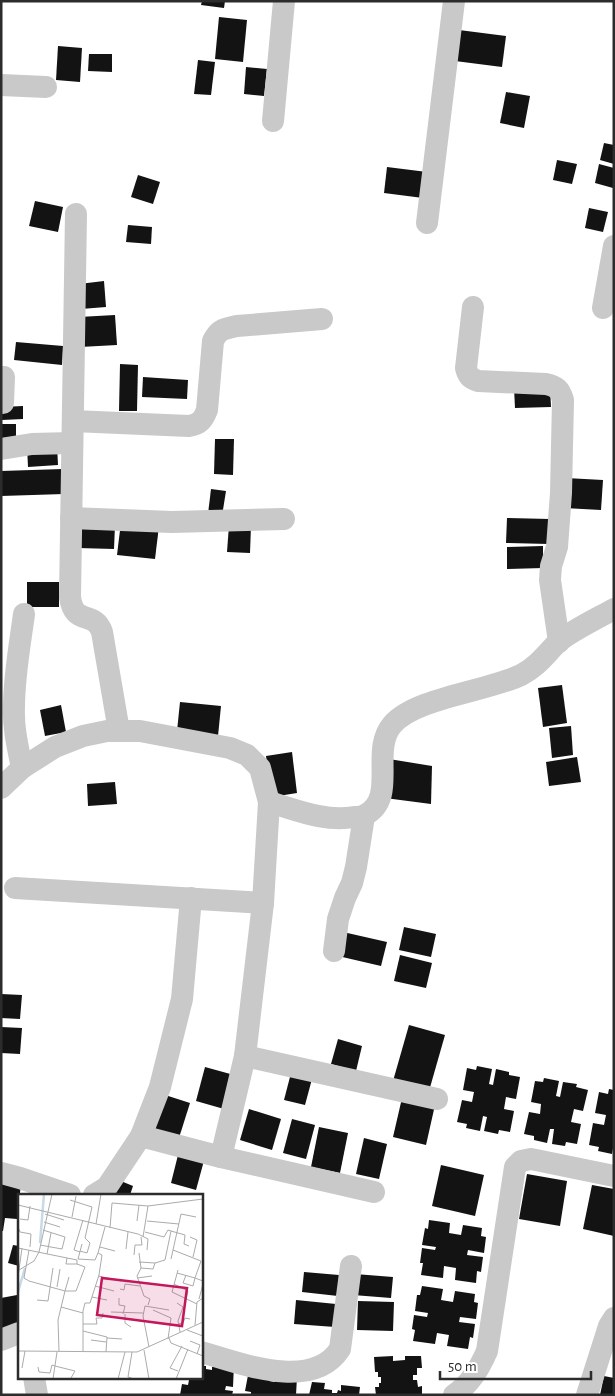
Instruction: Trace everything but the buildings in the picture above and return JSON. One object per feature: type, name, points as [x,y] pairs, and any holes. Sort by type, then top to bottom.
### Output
[{"type":"street","points":[[272,121],[284,1]]},
{"type":"street","points":[[427,223],[454,1]]},
{"type":"street","points":[[1,85],[46,86]]},
{"type":"street","points":[[76,214],[71,604],[74,611],[80,616],[93,619],[100,624],[119,731]]},
{"type":"street","points":[[603,308],[614,246]]},
{"type":"street","points":[[473,307],[466,368],[471,379],[478,381],[546,384],[555,386],[561,392],[563,400],[561,493],[557,547],[551,566],[550,580],[559,642]]},
{"type":"street","points":[[1,449],[32,444],[72,432],[197,425],[204,419],[207,410],[213,341],[217,333],[225,328],[237,326],[322,319]]},
{"type":"street","points":[[1,403],[4,403],[4,377]]},
{"type":"street","points":[[71,518],[189,522],[284,519]]},
{"type":"street","points":[[269,802],[320,817],[340,819],[364,816],[378,805],[382,788],[384,739],[392,725],[409,712],[453,695],[497,684],[523,674],[542,661],[559,642],[614,610]]},
{"type":"street","points":[[22,768],[16,740],[14,707],[16,672],[24,614]]},
{"type":"street","points":[[1,788],[22,768],[55,747],[83,736],[107,731],[140,731],[230,748],[247,755],[260,768],[269,802],[263,903],[245,1056],[221,1157]]},
{"type":"street","points":[[334,951],[338,919],[356,867],[364,816]]},
{"type":"street","points":[[15,888],[263,903]]},
{"type":"street","points":[[96,1194],[107,1187],[141,1136],[160,1087],[182,999],[191,898]]},
{"type":"street","points":[[245,1056],[437,1099]]},
{"type":"street","points":[[141,1136],[221,1157],[374,1192]]},
{"type":"street","points":[[454,1395],[478,1373],[487,1351],[515,1167],[521,1161],[530,1159],[614,1176]]},
{"type":"street","points":[[1,1173],[67,1194]]},
{"type":"street","points":[[202,1352],[259,1368],[278,1371],[308,1370],[323,1366],[335,1357],[340,1349],[351,1266]]},
{"type":"street","points":[[587,1395],[609,1326],[614,1318]]},
{"type":"street","points":[[1,1340],[18,1333]]},
{"type":"street","points":[[34,1378],[37,1395]]}]
